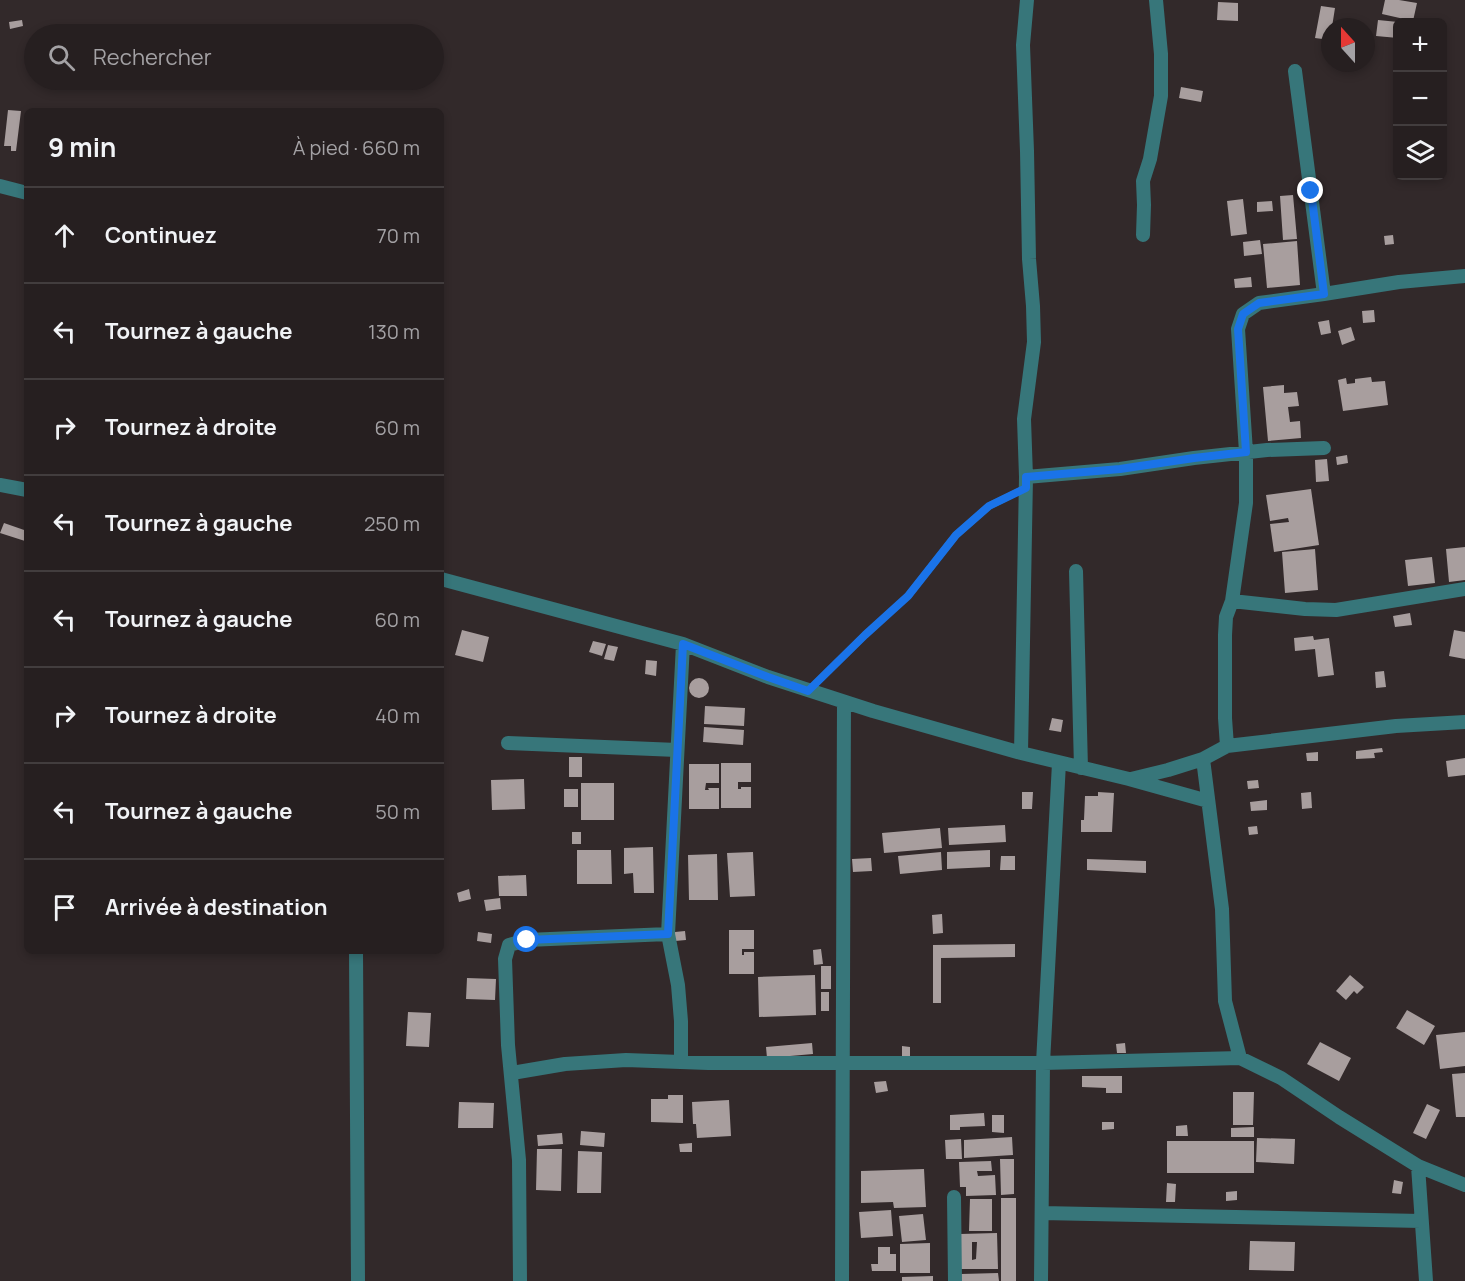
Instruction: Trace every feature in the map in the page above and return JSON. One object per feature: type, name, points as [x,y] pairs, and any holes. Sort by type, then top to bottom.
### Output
[{"type":"street","points":[[1021,753],[1026,483],[1024,419],[1034,342],[1034,306],[1029,259],[1023,55],[1027,0]]},
{"type":"street","points":[[1143,235],[1143,181],[1150,159],[1161,96],[1161,54],[1156,0]]},
{"type":"street","points":[[1295,71],[1324,294]]},
{"type":"street","points":[[0,186],[24,192]]},
{"type":"street","points":[[1227,746],[1226,617],[1232,601],[1246,504],[1246,452],[1238,329],[1243,314],[1259,303],[1399,282],[1465,276]]},
{"type":"street","points":[[1026,483],[1194,458],[1268,450],[1324,448]]},
{"type":"street","points":[[0,485],[24,489]]},
{"type":"street","points":[[1076,571],[1081,768]]},
{"type":"street","points":[[444,580],[683,644],[768,677],[844,702],[1021,753],[1130,779],[1208,801]]},
{"type":"street","points":[[1232,601],[1336,610],[1465,589]]},
{"type":"street","points":[[681,1062],[678,985],[668,934],[683,644]]},
{"type":"street","points":[[842,1281],[844,702]]},
{"type":"street","points":[[1130,779],[1203,759],[1227,746],[1396,726],[1465,722]]},
{"type":"street","points":[[508,743],[678,750]]},
{"type":"street","points":[[1203,759],[1222,909],[1225,1001],[1240,1058]]},
{"type":"street","points":[[1041,1281],[1043,1063],[1059,763]]},
{"type":"street","points":[[520,1281],[519,1160],[508,1044],[505,959],[509,945],[527,940],[668,934]]},
{"type":"street","points":[[356,954],[358,1281]]},
{"type":"street","points":[[512,1073],[575,1064],[626,1060],[1043,1063],[1240,1058],[1281,1078],[1418,1166],[1465,1185]]},
{"type":"street","points":[[1418,1166],[1426,1281]]},
{"type":"street","points":[[954,1197],[955,1281]]},
{"type":"street","points":[[1042,1213],[1421,1221]]},
{"type":"lane","points":[[808,691],[908,596],[956,535],[989,506],[1026,483]]},
{"type":"building","points":[[1385,0],[1417,3],[1414,18],[1382,14]]},
{"type":"building","points":[[1218,2],[1238,3],[1238,21],[1217,20]]},
{"type":"building","points":[[1321,6],[1335,8],[1333,18],[1321,18],[1321,39],[1315,38]]},
{"type":"building","points":[[22,20],[23,26],[10,29],[9,22]]},
{"type":"building","points":[[1378,20],[1393,22],[1393,38],[1376,36]]},
{"type":"building","points":[[1181,87],[1203,91],[1201,102],[1179,98]]},
{"type":"building","points":[[8,110],[21,111],[16,151],[11,151],[11,146],[4,146]]},
{"type":"building","points":[[1293,195],[1297,239],[1283,240],[1280,196]]},
{"type":"building","points":[[1243,199],[1247,234],[1231,236],[1227,201]]},
{"type":"building","points":[[1272,201],[1273,211],[1257,212],[1257,202]]},
{"type":"building","points":[[1393,235],[1394,244],[1385,245],[1384,236]]},
{"type":"building","points":[[1260,240],[1262,254],[1244,256],[1243,242]]},
{"type":"building","points":[[1297,241],[1300,285],[1267,288],[1263,244]]},
{"type":"building","points":[[1251,277],[1252,287],[1235,288],[1234,279]]},
{"type":"building","points":[[1374,310],[1375,322],[1363,323],[1362,311]]},
{"type":"building","points":[[1329,320],[1331,333],[1321,335],[1318,322]]},
{"type":"building","points":[[1351,327],[1355,340],[1342,345],[1338,331]]},
{"type":"building","points":[[1371,377],[1372,382],[1385,381],[1388,405],[1343,411],[1338,380],[1346,378],[1347,384],[1355,383],[1355,379]]},
{"type":"building","points":[[1284,385],[1284,393],[1297,392],[1299,406],[1288,407],[1290,422],[1300,421],[1301,438],[1268,441],[1263,387]]},
{"type":"building","points":[[1347,455],[1348,463],[1337,465],[1336,457]]},
{"type":"building","points":[[1327,459],[1329,481],[1316,482],[1315,460]]},
{"type":"building","points":[[1311,489],[1319,545],[1274,552],[1270,524],[1289,522],[1288,518],[1270,521],[1266,495]]},
{"type":"building","points":[[4,523],[24,530],[24,541],[0,533]]},
{"type":"building","points":[[1465,547],[1465,580],[1449,582],[1446,549]]},
{"type":"building","points":[[1315,549],[1318,590],[1285,593],[1282,552]]},
{"type":"building","points":[[1432,557],[1435,583],[1408,586],[1405,560]]},
{"type":"building","points":[[1410,613],[1412,625],[1395,627],[1393,616]]},
{"type":"building","points":[[462,630],[489,637],[483,662],[455,655]]},
{"type":"building","points":[[1454,630],[1465,632],[1465,659],[1449,656]]},
{"type":"building","points":[[1313,636],[1314,640],[1329,638],[1334,675],[1318,677],[1315,649],[1295,651],[1294,638]]},
{"type":"building","points":[[593,641],[606,644],[602,656],[589,652]]},
{"type":"building","points":[[608,645],[618,647],[614,661],[604,659]]},
{"type":"building","points":[[646,660],[657,661],[656,676],[645,674]]},
{"type":"building","points":[[1384,671],[1386,687],[1376,688],[1375,672]]},
{"type":"building","points":[[699,678],[706,681],[709,688],[706,695],[699,698],[692,695],[689,688],[692,681]]},
{"type":"building","points":[[705,706],[745,708],[744,726],[704,724]]},
{"type":"building","points":[[1052,718],[1063,720],[1061,732],[1049,730]]},
{"type":"building","points":[[704,727],[744,730],[743,745],[703,742]]},
{"type":"building","points":[[1382,748],[1383,752],[1374,753],[1375,758],[1356,759],[1356,751]]},
{"type":"building","points":[[1318,752],[1318,761],[1307,761],[1306,753]]},
{"type":"building","points":[[569,757],[582,757],[582,777],[569,777]]},
{"type":"building","points":[[1465,758],[1465,775],[1448,777],[1446,761]]},
{"type":"building","points":[[721,763],[751,763],[751,782],[738,782],[738,789],[751,787],[751,808],[721,808]]},
{"type":"building","points":[[689,764],[719,764],[719,783],[706,783],[705,790],[719,788],[719,809],[689,809]]},
{"type":"building","points":[[524,779],[525,809],[492,810],[491,780]]},
{"type":"building","points":[[1258,780],[1259,788],[1248,789],[1247,781]]},
{"type":"building","points":[[581,783],[614,783],[614,820],[581,820]]},
{"type":"building","points":[[564,789],[578,789],[578,807],[564,807]]},
{"type":"building","points":[[1022,792],[1033,792],[1032,809],[1022,809]]},
{"type":"building","points":[[1098,792],[1114,793],[1112,832],[1081,832],[1085,796],[1098,796]]},
{"type":"building","points":[[1311,792],[1312,808],[1302,809],[1301,793]]},
{"type":"building","points":[[1267,800],[1267,810],[1251,811],[1250,802]]},
{"type":"building","points":[[1005,825],[1006,842],[949,845],[948,828]]},
{"type":"building","points":[[1257,826],[1258,834],[1249,835],[1248,827]]},
{"type":"building","points":[[940,828],[942,848],[884,853],[882,833]]},
{"type":"building","points":[[572,832],[581,832],[581,844],[572,844]]},
{"type":"building","points":[[653,847],[654,893],[634,893],[633,873],[624,874],[624,848]]},
{"type":"building","points":[[577,850],[611,850],[612,884],[577,884]]},
{"type":"building","points":[[990,850],[990,867],[947,869],[947,852]]},
{"type":"building","points":[[753,852],[755,896],[730,897],[727,853]]},
{"type":"building","points":[[941,852],[942,870],[900,874],[898,856]]},
{"type":"building","points":[[717,854],[718,900],[689,900],[688,855]]},
{"type":"building","points":[[1001,856],[1015,856],[1015,870],[1000,870]]},
{"type":"building","points":[[871,858],[872,871],[853,872],[852,859]]},
{"type":"building","points":[[1087,859],[1146,861],[1146,873],[1087,870]]},
{"type":"building","points":[[526,875],[527,896],[499,896],[498,876]]},
{"type":"building","points":[[469,889],[471,899],[459,902],[457,893]]},
{"type":"building","points":[[500,898],[501,909],[486,911],[484,900]]},
{"type":"building","points":[[942,914],[943,933],[933,934],[932,915]]},
{"type":"building","points":[[729,930],[754,930],[754,949],[742,949],[742,955],[744,952],[754,952],[754,974],[729,974]]},
{"type":"building","points":[[685,931],[686,940],[675,941],[675,932]]},
{"type":"building","points":[[478,932],[492,934],[491,943],[477,941]]},
{"type":"building","points":[[1015,944],[1015,957],[941,958],[941,1003],[933,1003],[933,945]]},
{"type":"building","points":[[821,949],[823,964],[814,965],[813,950]]},
{"type":"building","points":[[821,966],[831,966],[831,989],[821,989]]},
{"type":"building","points":[[815,975],[816,1015],[759,1017],[758,977]]},
{"type":"building","points":[[1350,975],[1364,987],[1357,994],[1354,991],[1346,1000],[1336,991]]},
{"type":"building","points":[[467,978],[496,979],[495,1000],[466,999]]},
{"type":"building","points":[[821,992],[829,992],[829,1011],[821,1011]]},
{"type":"building","points":[[1407,1010],[1435,1026],[1424,1045],[1396,1028]]},
{"type":"building","points":[[408,1012],[431,1013],[429,1047],[406,1046]]},
{"type":"building","points":[[1465,1032],[1465,1066],[1440,1069],[1436,1035]]},
{"type":"building","points":[[1320,1042],[1351,1058],[1339,1081],[1307,1064]]},
{"type":"building","points":[[812,1043],[813,1054],[767,1058],[766,1047]]},
{"type":"building","points":[[1125,1043],[1126,1053],[1117,1053],[1116,1044]]},
{"type":"building","points":[[902,1046],[910,1047],[910,1059],[902,1059]]},
{"type":"building","points":[[1465,1073],[1465,1117],[1456,1117],[1452,1074]]},
{"type":"building","points":[[1082,1076],[1122,1076],[1122,1093],[1106,1093],[1106,1088],[1082,1087]]},
{"type":"building","points":[[886,1081],[888,1091],[876,1093],[874,1082]]},
{"type":"building","points":[[1233,1092],[1254,1092],[1253,1125],[1233,1125]]},
{"type":"building","points":[[668,1095],[683,1095],[683,1123],[651,1122],[651,1099],[668,1099]]},
{"type":"building","points":[[729,1100],[731,1136],[697,1138],[696,1124],[693,1124],[692,1102]]},
{"type":"building","points":[[459,1102],[494,1103],[493,1128],[458,1128]]},
{"type":"building","points":[[1427,1104],[1440,1110],[1426,1139],[1413,1133]]},
{"type":"building","points":[[984,1113],[985,1126],[960,1127],[960,1130],[950,1130],[950,1115]]},
{"type":"building","points":[[992,1115],[1004,1115],[1004,1133],[992,1132]]},
{"type":"building","points":[[1102,1122],[1114,1122],[1114,1129],[1102,1130]]},
{"type":"building","points":[[1187,1125],[1188,1136],[1176,1136],[1176,1126]]},
{"type":"building","points":[[1254,1127],[1254,1137],[1231,1137],[1231,1128]]},
{"type":"building","points":[[581,1131],[605,1133],[604,1147],[580,1145]]},
{"type":"building","points":[[562,1133],[563,1144],[538,1146],[537,1135]]},
{"type":"building","points":[[1012,1137],[1013,1155],[964,1158],[964,1140]]},
{"type":"building","points":[[1257,1138],[1295,1139],[1294,1164],[1256,1162]]},
{"type":"building","points":[[961,1139],[962,1159],[946,1159],[945,1140]]},
{"type":"building","points":[[1167,1141],[1254,1141],[1254,1173],[1167,1173]]},
{"type":"building","points":[[692,1143],[692,1152],[680,1152],[679,1144]]},
{"type":"building","points":[[537,1149],[562,1149],[561,1191],[536,1190]]},
{"type":"building","points":[[578,1151],[602,1152],[601,1193],[577,1193]]},
{"type":"building","points":[[1000,1159],[1014,1159],[1014,1194],[1001,1195]]},
{"type":"building","points":[[991,1161],[992,1171],[977,1171],[978,1176],[995,1175],[996,1195],[966,1196],[966,1187],[960,1187],[959,1162]]},
{"type":"building","points":[[924,1169],[926,1207],[894,1208],[893,1202],[861,1203],[861,1171]]},
{"type":"building","points":[[1394,1180],[1403,1182],[1401,1194],[1392,1193]]},
{"type":"building","points":[[1167,1183],[1176,1184],[1175,1202],[1166,1202]]},
{"type":"building","points":[[1237,1191],[1237,1200],[1226,1201],[1226,1192]]},
{"type":"building","points":[[1001,1198],[1016,1198],[1016,1281],[1001,1281]]},
{"type":"building","points":[[970,1199],[992,1199],[992,1231],[969,1231]]},
{"type":"building","points":[[891,1210],[893,1236],[861,1238],[859,1212]]},
{"type":"building","points":[[923,1214],[926,1240],[902,1242],[899,1216]]},
{"type":"building","points":[[997,1233],[998,1269],[960,1269],[960,1234]],"holes":[[[972,1242],[977,1242],[976,1259],[972,1260]]]},
{"type":"building","points":[[1250,1241],[1295,1242],[1294,1271],[1249,1270]]},
{"type":"building","points":[[930,1243],[930,1273],[900,1273],[900,1244]]},
{"type":"building","points":[[878,1247],[890,1247],[890,1254],[896,1254],[896,1271],[872,1271],[871,1264],[878,1264]]},
{"type":"building","points":[[998,1273],[999,1281],[961,1281],[961,1274]]},
{"type":"building","points":[[933,1276],[933,1281],[902,1281],[902,1277]]},
{"type":"route","points":[[527,940],[668,934],[683,644],[808,691],[908,596],[956,535],[989,506],[1026,488],[1026,477],[1120,469],[1246,452],[1238,329],[1243,314],[1259,303],[1324,294],[1311,191]]}]
